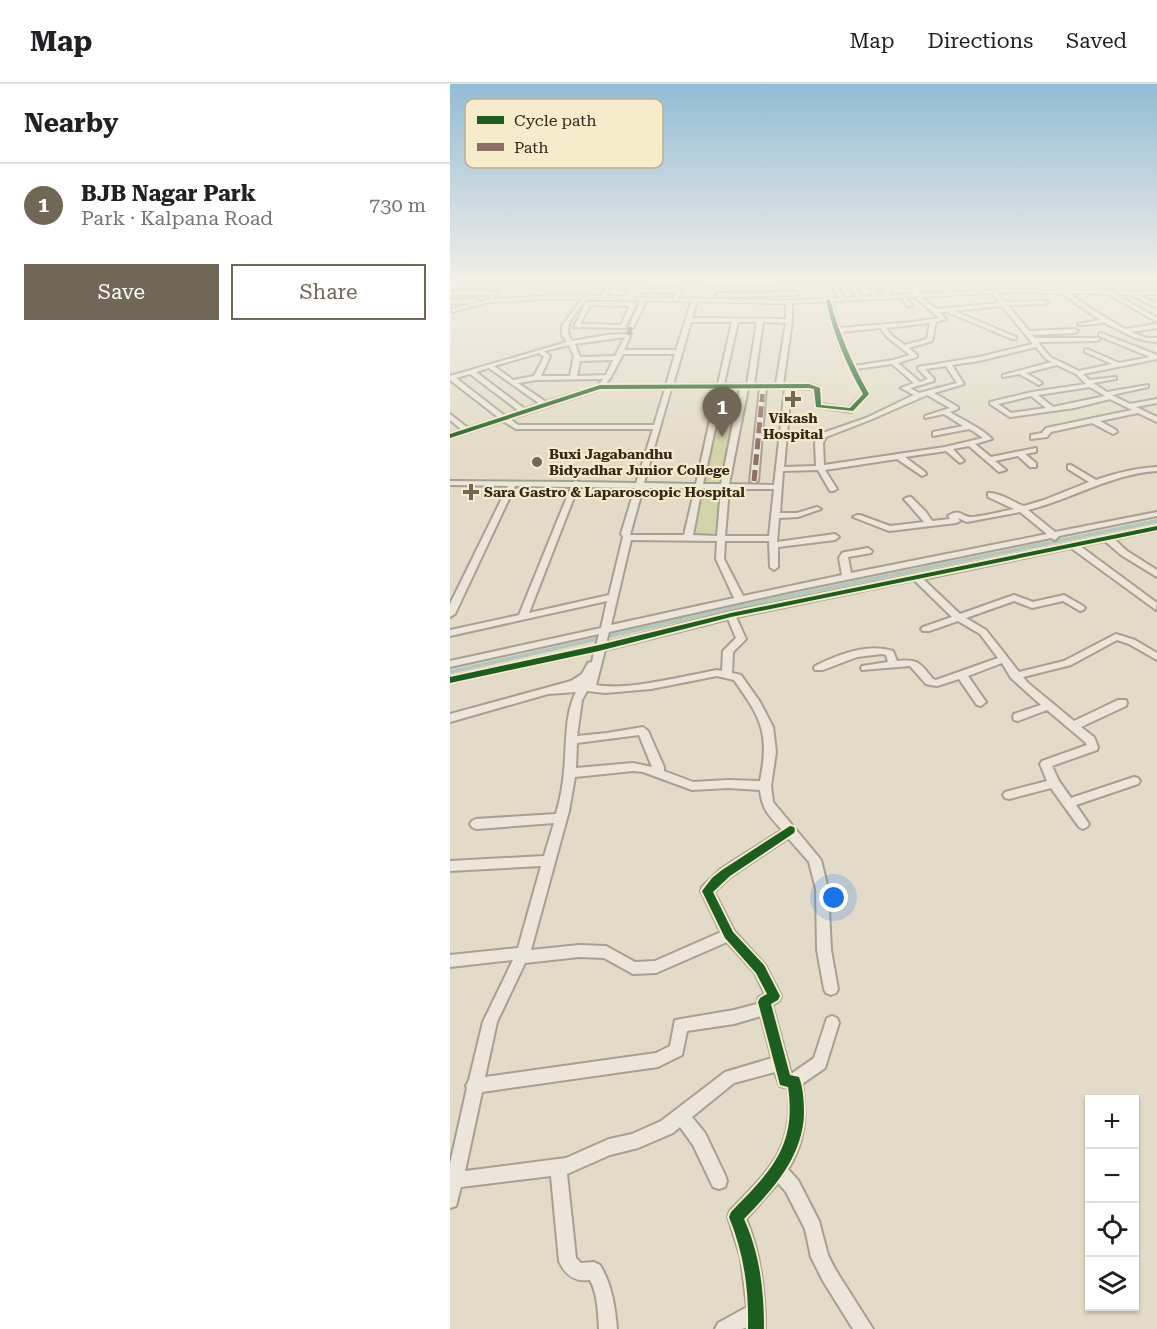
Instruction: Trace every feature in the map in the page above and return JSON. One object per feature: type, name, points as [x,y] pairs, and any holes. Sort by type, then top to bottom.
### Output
[{"type":"street","points":[[567,339],[575,348],[577,359],[573,377]]},
{"type":"street","points":[[451,378],[591,339]]},
{"type":"street","points":[[600,387],[608,377],[627,339]]},
{"type":"street","points":[[450,718],[549,691],[592,683],[627,537],[630,534],[656,427],[670,388],[682,339]]},
{"type":"street","points":[[642,484],[685,339]]},
{"type":"street","points":[[688,537],[731,339]]},
{"type":"street","points":[[740,600],[720,559],[721,538],[726,486],[756,339]]},
{"type":"street","points":[[774,567],[773,542],[780,469],[787,339]]},
{"type":"street","points":[[841,339],[866,394],[851,410]]},
{"type":"street","points":[[852,368],[915,356],[894,339]]},
{"type":"street","points":[[903,348],[930,339]]},
{"type":"street","points":[[1033,339],[1048,358]]},
{"type":"street","points":[[919,395],[904,388],[932,380],[920,368],[979,359],[1036,342],[1073,339]]},
{"type":"street","points":[[1105,339],[1156,357]]},
{"type":"street","points":[[1142,339],[1157,340]]},
{"type":"street","points":[[1018,348],[1048,358],[1078,373],[1108,396],[1157,420]]},
{"type":"street","points":[[1087,351],[1118,364]]},
{"type":"street","points":[[537,378],[547,356],[541,352]]},
{"type":"street","points":[[577,359],[678,352]]},
{"type":"street","points":[[1078,373],[1156,357]]},
{"type":"street","points":[[893,362],[919,384]]},
{"type":"street","points":[[1005,376],[1056,363]]},
{"type":"street","points":[[832,489],[817,458],[823,436],[868,419],[919,395],[961,384],[948,364]]},
{"type":"street","points":[[491,366],[545,405]]},
{"type":"street","points":[[471,372],[525,412]]},
{"type":"street","points":[[1020,372],[1039,383]]},
{"type":"street","points":[[512,382],[537,378],[608,377]]},
{"type":"street","points":[[451,378],[516,427],[656,427]]},
{"type":"street","points":[[1114,378],[992,403],[1010,415],[1052,409],[1146,386]]},
{"type":"street","points":[[452,437],[600,387],[817,388],[818,406],[851,410],[868,419]]},
{"type":"street","points":[[754,481],[763,387]]},
{"type":"street","points":[[927,417],[956,408],[929,393]]},
{"type":"street","points":[[1032,394],[1052,409]]},
{"type":"street","points":[[1128,406],[1157,401]]},
{"type":"street","points":[[944,411],[968,424],[969,427]]},
{"type":"street","points":[[1034,437],[1044,435],[1049,430],[1138,411]]},
{"type":"street","points":[[450,416],[467,431]]},
{"type":"street","points":[[1094,421],[1113,432]]},
{"type":"street","points":[[780,469],[820,468],[948,449],[988,439],[976,429],[969,427],[936,434]]},
{"type":"street","points":[[971,444],[1002,471]]},
{"type":"street","points":[[948,449],[960,461]]},
{"type":"street","points":[[989,460],[1033,450]]},
{"type":"street","points":[[1020,453],[1033,465]]},
{"type":"street","points":[[898,456],[922,474]]},
{"type":"street","points":[[1071,467],[1095,483]]},
{"type":"street","points":[[857,518],[889,529],[956,521],[952,516],[960,515],[967,520],[1019,509],[1058,498],[1095,483],[1146,469],[1157,469]]},
{"type":"street","points":[[450,614],[513,483]]},
{"type":"street","points":[[451,484],[576,483],[778,487]]},
{"type":"street","points":[[523,616],[576,483]]},
{"type":"street","points":[[991,495],[1000,497],[1019,509],[1062,542],[1156,607]]},
{"type":"street","points":[[908,499],[930,525]]},
{"type":"street","points":[[775,516],[798,515],[817,509]]},
{"type":"street","points":[[450,664],[731,615],[916,577],[1062,542],[1157,514]]},
{"type":"street","points":[[450,680],[740,600],[847,577],[1062,542],[1108,539],[1157,528]]},
{"type":"street","points":[[627,537],[721,538],[773,542],[835,537]]},
{"type":"street","points":[[1108,539],[1124,553],[1157,574]]},
{"type":"street","points":[[847,577],[843,558],[845,555],[868,551]]},
{"type":"street","points":[[916,577],[958,617],[983,632],[1016,676],[1090,740],[1093,747],[1046,764],[1054,783],[1083,825]]},
{"type":"street","points":[[450,633],[612,597]]},
{"type":"street","points":[[926,629],[1014,598],[1032,605],[1064,598],[1080,608]]},
{"type":"street","points":[[727,674],[728,651],[741,639],[731,615]]},
{"type":"street","points":[[1016,676],[1067,663],[1116,637],[1132,642],[1157,657]]},
{"type":"street","points":[[823,666],[849,655],[886,651],[890,653],[893,663]]},
{"type":"street","points":[[866,668],[893,663],[915,664],[933,683],[1002,660]]},
{"type":"street","points":[[582,686],[605,690],[651,686],[717,672],[737,677],[766,721],[771,758],[765,786],[767,803],[815,860],[822,890],[824,950],[831,989]]},
{"type":"street","points":[[962,675],[981,702]]},
{"type":"street","points":[[450,1200],[490,1022],[522,955],[560,818],[570,773],[574,712],[582,686]]},
{"type":"street","points":[[1073,726],[1122,704]]},
{"type":"street","points":[[1018,717],[1048,706]]},
{"type":"street","points":[[571,740],[607,737],[643,730],[658,767],[658,773]]},
{"type":"street","points":[[570,773],[633,767],[658,773],[692,786],[728,784],[765,786]]},
{"type":"street","points":[[1068,803],[1134,780]]},
{"type":"street","points":[[1009,795],[1054,783]]},
{"type":"street","points":[[476,824],[560,818]]},
{"type":"street","points":[[790,830],[777,841],[726,871],[707,891],[729,934],[760,969],[774,996],[764,1002],[785,1081],[794,1081],[820,1063],[832,1023]]},
{"type":"street","points":[[450,866],[548,861]]},
{"type":"street","points":[[450,961],[579,951],[606,952],[633,968],[658,971],[729,934]]},
{"type":"street","points":[[474,1086],[658,1060],[677,1050],[680,1025],[734,1017],[766,1008]]},
{"type":"street","points":[[455,1180],[567,1166],[609,1147],[632,1142],[667,1127],[730,1077],[780,1062]]},
{"type":"street","points":[[724,1329],[756,1321],[753,1275],[746,1239],[736,1217],[779,1172],[791,1148],[796,1118],[797,1095],[794,1081]]},
{"type":"street","points":[[681,1116],[699,1139],[719,1181]]},
{"type":"street","points":[[558,1167],[568,1261],[579,1273],[594,1271],[599,1278],[603,1288],[608,1329]]},
{"type":"street","points":[[779,1172],[792,1186],[813,1227],[820,1257],[829,1275],[864,1329]]},
{"type":"green space","points":[[722,389],[740,389],[723,484],[703,484]]},
{"type":"green space","points":[[702,488],[722,489],[714,536],[692,535]]},
{"type":"waterway","points":[[450,672],[765,601],[1157,521]]},
{"type":"marked path","points":[[754,481],[763,387]]},
{"type":"cycle path","points":[[450,436],[600,387],[809,386],[817,388],[818,406],[851,410],[866,394],[840,339]]},
{"type":"cycle path","points":[[450,680],[599,648],[731,615],[1157,528]]},
{"type":"cycle path","points":[[756,1329],[753,1272],[742,1230],[736,1217],[764,1187],[786,1157],[797,1123],[797,1103],[794,1081],[785,1081],[764,1002],[774,996],[760,969],[729,935],[707,891],[736,865],[790,830]]},
{"type":"place","name":"Vikash Hospital","points":[[793,399]]},
{"type":"place","name":"BJB Nagar Park","points":[[722,437]]},
{"type":"place","name":"Buxi Jagabandhu Bidyadhar Junior College","points":[[537,462]]},
{"type":"place","name":"Sara Gastro & Laparoscopic Hospital","points":[[471,492]]}]
